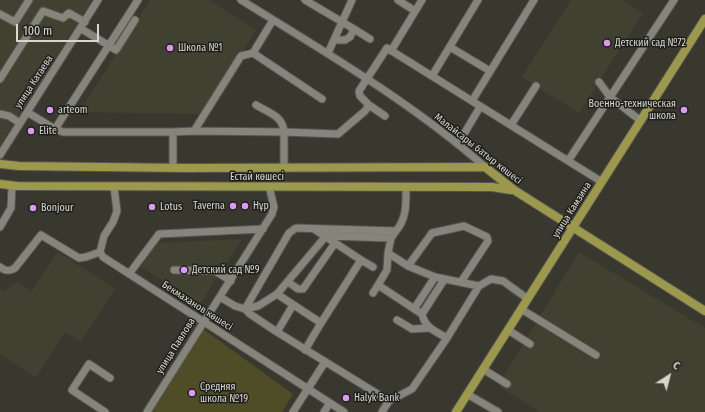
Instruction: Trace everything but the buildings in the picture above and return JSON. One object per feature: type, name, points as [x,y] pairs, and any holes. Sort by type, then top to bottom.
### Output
[{"type":"main road","name":"улица Камзина","points":[[456,412],[705,19]]},
{"type":"main road","name":"Естай көшесі","points":[[0,164],[19,166],[173,168],[485,167]]},
{"type":"main road","name":"Малайсары батыр көшесі","points":[[485,167],[514,190],[705,311]]},
{"type":"main road","name":"Естай көшесі","points":[[0,184],[12,186],[114,187],[492,186],[514,190]]},
{"type":"street","points":[[0,14],[15,22],[29,0]]},
{"type":"street","name":"улица Катаева","points":[[0,155],[98,0]]},
{"type":"street","points":[[55,129],[138,0]]},
{"type":"street","name":"Малайсары батыр көшесі","points":[[241,0],[328,53],[367,79],[458,144],[485,167]]},
{"type":"street","points":[[305,0],[370,39]]},
{"type":"street","points":[[328,53],[352,0]]},
{"type":"street","points":[[398,0],[415,12]]},
{"type":"street","points":[[415,12],[416,0]]},
{"type":"street","points":[[391,51],[422,0]]},
{"type":"street","points":[[432,76],[478,0]]},
{"type":"street","points":[[472,101],[534,0]]},
{"type":"street","points":[[568,161],[674,0]]},
{"type":"street","points":[[0,79],[43,11],[63,18],[69,14],[85,22]]},
{"type":"street","points":[[80,28],[114,50],[117,49],[135,20]]},
{"type":"street","points":[[194,130],[241,56],[253,53],[273,20]]},
{"type":"street","points":[[335,40],[345,40],[350,37],[354,29]]},
{"type":"street","points":[[450,47],[490,71]]},
{"type":"street","points":[[385,116],[369,105],[359,94],[386,48],[602,182]]},
{"type":"street","points":[[253,53],[322,99]]},
{"type":"street","points":[[599,82],[610,97],[641,121]]},
{"type":"street","points":[[510,125],[536,86]]},
{"type":"street","points":[[256,105],[281,120],[284,124],[284,168]]},
{"type":"street","points":[[26,112],[63,132],[173,132],[194,130],[338,134],[365,111],[369,105]]},
{"type":"street","points":[[458,144],[480,106]]},
{"type":"street","points":[[0,114],[9,116],[20,123]]},
{"type":"street","points":[[173,132],[173,168]]},
{"type":"street","points":[[0,226],[11,208],[12,186]]},
{"type":"street","name":"улица Павлова","points":[[147,412],[274,211],[269,186]]},
{"type":"street","points":[[0,268],[5,271],[11,271],[15,268],[41,235],[79,258],[100,252],[104,236],[113,222],[117,211],[114,187]]},
{"type":"street","points":[[373,293],[387,270],[391,238],[401,225],[406,212],[406,187]]},
{"type":"street","points":[[408,266],[432,233],[467,226],[487,237],[488,242],[461,282]]},
{"type":"street","points":[[130,274],[159,234],[263,228]]},
{"type":"street","points":[[246,309],[289,233],[296,228],[396,231]]},
{"type":"street","points":[[314,229],[361,260],[373,266]]},
{"type":"street","points":[[326,236],[391,238]]},
{"type":"street","points":[[220,297],[236,306],[246,309],[258,306],[277,294],[326,236]]},
{"type":"street","points":[[288,282],[298,289],[303,289],[335,243]]},
{"type":"street","name":"Бекмаханов көшесі","points":[[100,252],[103,257],[344,412]]},
{"type":"street","points":[[388,253],[408,266],[435,277],[479,286]]},
{"type":"street","points":[[305,350],[361,260]]},
{"type":"street","points":[[174,270],[215,271],[231,281]]},
{"type":"street","points":[[414,309],[435,277]]},
{"type":"street","points":[[382,412],[389,401],[412,389],[447,338],[479,286],[491,279],[503,281],[528,299]]},
{"type":"street","points":[[422,314],[444,280]]},
{"type":"street","points":[[378,286],[422,314],[424,322],[429,328],[447,338]]},
{"type":"street","points":[[277,294],[321,323]]},
{"type":"street","points":[[277,332],[293,305]]},
{"type":"street","points":[[246,309],[250,314],[277,332],[389,401]]},
{"type":"street","points":[[521,310],[596,355]]},
{"type":"street","points":[[397,320],[412,329],[429,328]]},
{"type":"street","points":[[508,330],[530,344]]},
{"type":"street","points":[[293,412],[325,362]]},
{"type":"street","points":[[105,412],[72,390],[89,364],[110,378]]},
{"type":"street","points":[[483,369],[506,384]]},
{"type":"street","points":[[467,394],[498,412]]},
{"type":"street","points":[[324,412],[330,403]]},
{"type":"shaded area","points":[[0,0],[92,0],[0,146]]},
{"type":"shaded area","points":[[150,0],[209,0],[256,30],[203,114],[79,112]]},
{"type":"shaded area","points":[[571,0],[622,0],[643,13],[579,113],[522,77]]},
{"type":"shaded area","name":"Детский сад №9","points":[[242,239],[200,304],[141,267],[156,243]]},
{"type":"shaded area","points":[[58,252],[115,289],[81,342],[65,332],[36,378],[0,354],[0,289],[3,291],[18,282],[32,291]]},
{"type":"shaded area","points":[[579,252],[705,328],[705,412],[540,412],[498,386]]},
{"type":"shaded area","points":[[203,329],[293,394],[282,412],[151,412]]},
{"type":"place","name":"Детский сад №72","points":[[607,43]]},
{"type":"place","name":"Школа №1","points":[[170,48]]},
{"type":"place","name":"arteom","points":[[50,110]]},
{"type":"place","name":"Военно-техническая школа","points":[[684,110]]},
{"type":"place","name":"Elite","points":[[31,131]]},
{"type":"place","name":"Taverna","points":[[233,206]]},
{"type":"place","name":"Нұр","points":[[245,206]]},
{"type":"place","name":"Lotus","points":[[152,207]]},
{"type":"place","name":"Bonjour","points":[[33,208]]},
{"type":"place","name":"Детский сад №9","points":[[184,270]]},
{"type":"place","name":"Средняя школа №19","points":[[192,393]]},
{"type":"place","name":"Halyk Bank","points":[[346,398]]}]
